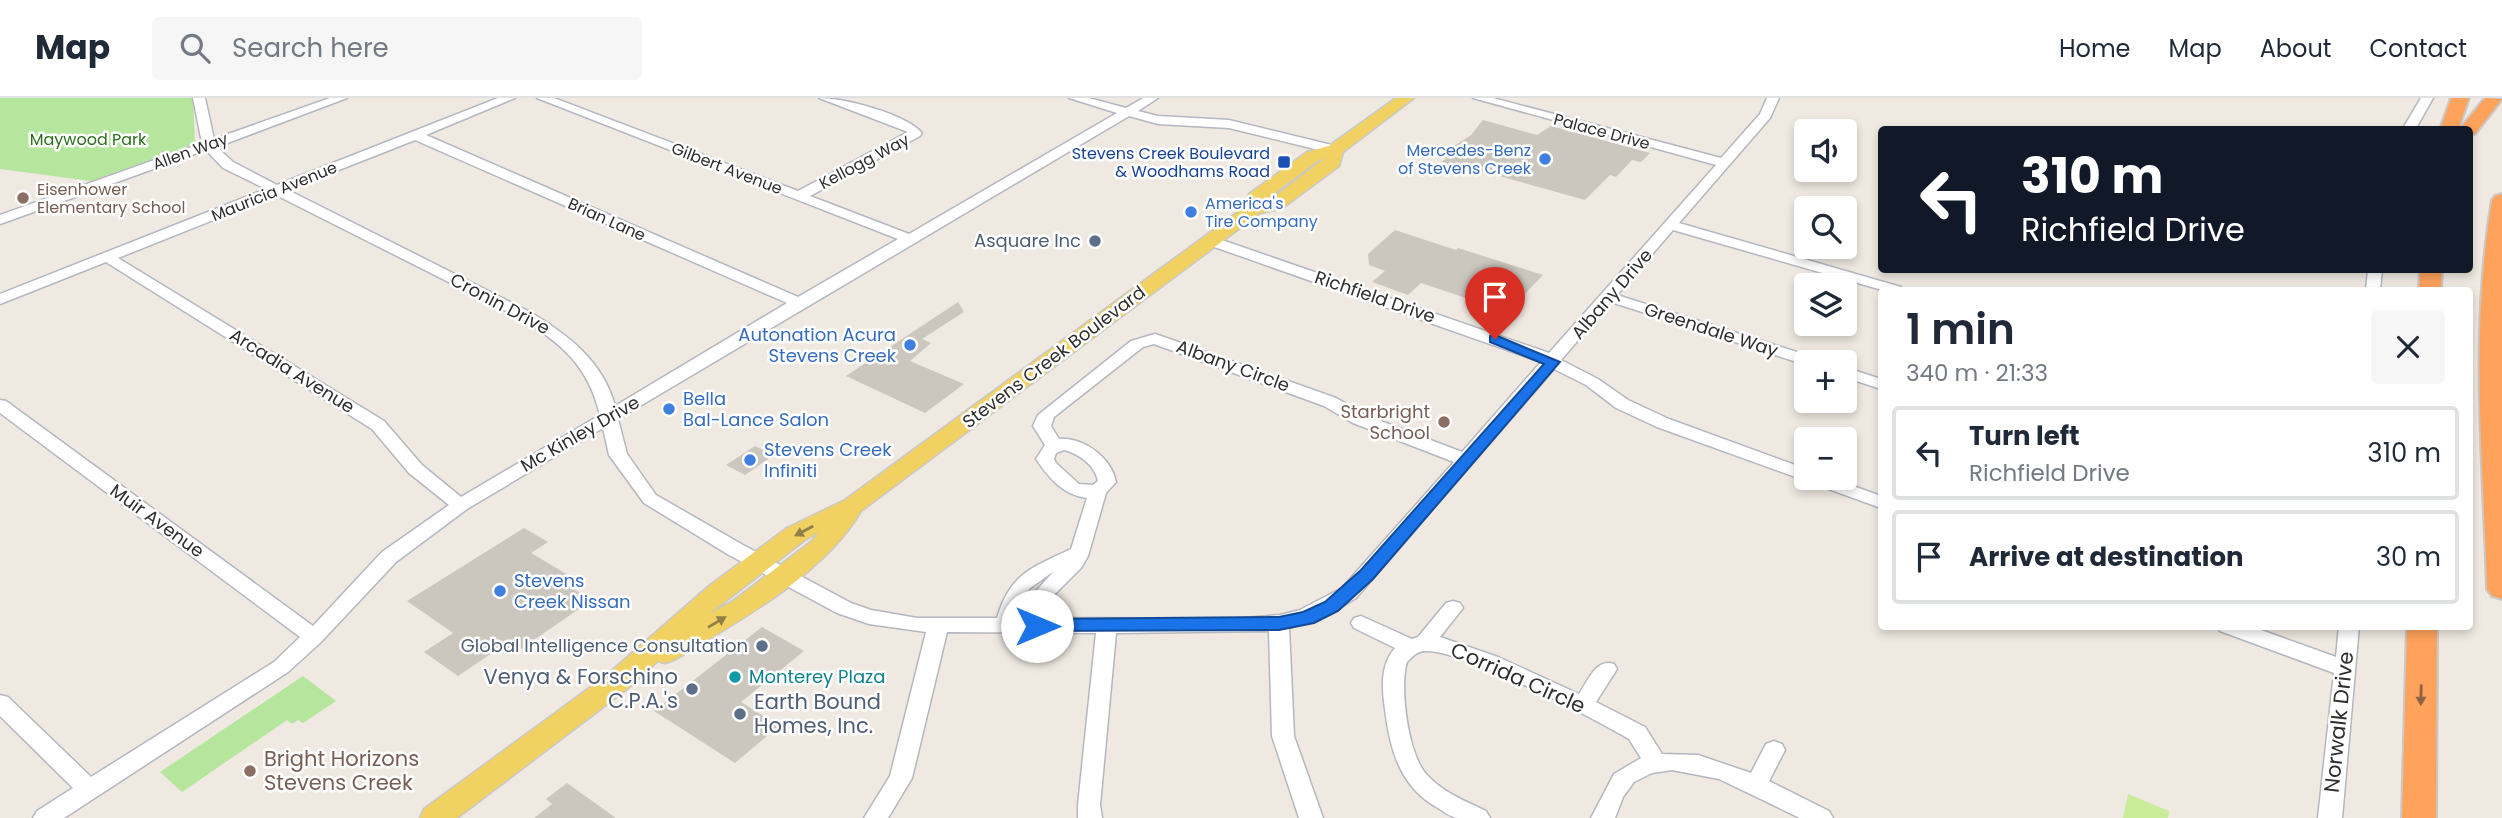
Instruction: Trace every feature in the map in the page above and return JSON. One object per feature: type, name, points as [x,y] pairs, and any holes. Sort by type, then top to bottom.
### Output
[{"type":"highway","points":[[2450,126],[2460,98]]},
{"type":"highway","points":[[2472,126],[2494,98]]},
{"type":"highway","points":[[2500,216],[2490,321],[2502,589]]},
{"type":"highway","points":[[2419,818],[2422,630]]},
{"type":"main road","name":"Stevens Creek Boulevard","points":[[435,818],[617,682],[718,592],[758,562],[796,534],[853,505],[1255,208],[1275,205],[1333,162],[1335,150],[1406,98]]},
{"type":"main road","name":"Stevens Creek Boulevard","points":[[617,682],[742,607],[821,547],[853,505]]},
{"type":"street","points":[[199,98],[207,144]]},
{"type":"street","name":"Allen Way","points":[[0,220],[341,98]]},
{"type":"street","name":"Mauricia Avenue","points":[[0,299],[509,98]]},
{"type":"street","name":"Gilbert Avenue","points":[[543,98],[910,239]]},
{"type":"street","name":"Kellogg Way","points":[[800,195],[916,133],[908,126],[825,98]]},
{"type":"street","points":[[1075,98],[1126,114],[1158,120],[1229,124],[1335,150]]},
{"type":"street","name":"Mc Kinley Drive","points":[[45,818],[281,667],[314,637],[389,557],[461,505],[799,303],[1152,98]]},
{"type":"street","name":"Palace Drive","points":[[1479,98],[1724,163]]},
{"type":"street","name":"Albany Drive","points":[[758,562],[844,608],[893,622],[938,626],[1107,626],[1279,624],[1307,618],[1349,593],[1766,115],[1773,98]]},
{"type":"street","points":[[2410,126],[2427,98]]},
{"type":"street","name":"Brian Lane","points":[[415,135],[799,303]]},
{"type":"street","name":"Cronin Drive","points":[[207,144],[215,155],[228,165],[525,315],[560,337],[585,363],[604,397],[618,455],[650,499],[758,562]]},
{"type":"street","points":[[1671,225],[1886,287]]},
{"type":"street","name":"Richfield Drive","points":[[1211,241],[1515,346],[1592,382],[1622,404],[1663,423],[1794,471]]},
{"type":"street","name":"Arcadia Avenue","points":[[107,257],[378,425],[402,458],[428,482],[461,505]]},
{"type":"street","name":"Greendale Way","points":[[1609,297],[1794,356]]},
{"type":"street","name":"Albany Circle","points":[[1098,490],[1083,493],[1071,487],[1045,459],[1045,454],[1054,446],[1042,426],[1046,415],[1137,344],[1155,339],[1330,402],[1359,419],[1466,460]]},
{"type":"street","points":[[1857,376],[1878,383]]},
{"type":"street","name":"Muir Avenue","points":[[0,405],[314,637]]},
{"type":"street","points":[[1006,626],[1014,596],[1031,575],[1052,572],[1074,563],[1098,490],[1107,482],[1105,472],[1076,446],[1054,446]]},
{"type":"street","points":[[1848,490],[1878,501]]},
{"type":"street","points":[[1037,626],[1052,572]]},
{"type":"street","points":[[1453,608],[1418,645],[1397,660],[1393,675],[1400,747],[1412,773],[1428,791],[1478,818]]},
{"type":"street","name":"Corrida Circle","points":[[1361,623],[1418,645],[1461,650],[1583,706],[1637,733],[1655,761]]},
{"type":"street","points":[[1279,624],[1283,736],[1311,818]]},
{"type":"street","points":[[876,818],[901,778],[938,626]]},
{"type":"street","points":[[1090,818],[1089,805],[1107,626]]},
{"type":"street","points":[[2238,630],[2345,669]]},
{"type":"street","name":"Norwalk Drive","points":[[2330,818],[2349,630]]},
{"type":"street","points":[[1583,706],[1607,669]]},
{"type":"street","points":[[0,703],[89,790]]},
{"type":"street","points":[[1755,786],[1774,750]]},
{"type":"street","points":[[1602,818],[1611,798],[1626,776],[1655,761],[1682,761],[1705,765],[1821,818]]},
{"type":"green space","name":"Maywood Park","points":[[0,98],[193,98],[195,144],[91,181],[0,169]]},
{"type":"green space","points":[[303,676],[336,701],[303,723],[298,720],[292,724],[287,720],[182,792],[160,772]]},
{"type":"green space","points":[[2128,794],[2169,811],[2168,818],[2123,818]]},
{"type":"building","name":"Mercedes-Benz of Stevens Creek","points":[[1483,120],[1537,135],[1551,126],[1650,153],[1641,162],[1632,160],[1616,177],[1610,175],[1585,200],[1441,162],[1447,158],[1439,156],[1471,135]]},
{"type":"building","points":[[1395,230],[1543,275],[1508,312],[1421,283],[1408,295],[1372,282],[1385,271],[1369,265],[1368,254]]},
{"type":"building","name":"Autonation Acura Stevens Creek","points":[[958,302],[964,312],[922,339],[931,343],[910,361],[964,384],[925,413],[846,376]]},
{"type":"building","name":"Stevens Creek Infiniti","points":[[755,446],[774,455],[745,475],[726,465]]},
{"type":"building","name":"Stevens Creek Nissan","points":[[524,528],[548,542],[531,553],[570,576],[562,582],[592,600],[512,655],[501,647],[458,676],[424,652],[453,633],[407,601]]},
{"type":"building","name":"Monterey Plaza","points":[[762,627],[804,651],[741,702],[779,726],[735,763],[654,711]]},
{"type":"building","points":[[567,783],[616,818],[534,818],[552,804],[546,799]]},
{"type":"place","name":"Mercedes-Benz of Stevens Creek","points":[[1545,159]]},
{"type":"place","name":"Stevens Creek Boulevard & Woodhams Road","points":[[1284,162]]},
{"type":"place","name":"Eisenhower Elementary School","points":[[23,198]]},
{"type":"place","name":"America's Tire Company","points":[[1191,212]]},
{"type":"place","name":"Asquare Inc","points":[[1095,241]]},
{"type":"place","name":"Autonation Acura Stevens Creek","points":[[910,345]]},
{"type":"place","name":"Bella Bal-Lance Salon","points":[[669,409]]},
{"type":"place","name":"Starbright School","points":[[1444,422]]},
{"type":"place","name":"Stevens Creek Infiniti","points":[[750,460]]},
{"type":"place","name":"Stevens Creek Nissan","points":[[500,591]]},
{"type":"place","name":"Global Intelligence Consultation","points":[[762,646]]},
{"type":"place","name":"Monterey Plaza","points":[[735,677]]},
{"type":"place","name":"Venya & Forschino C.P.A.'s","points":[[692,689]]},
{"type":"place","name":"Earth Bound Homes, Inc.","points":[[740,714]]},
{"type":"place","name":"Bright Horizons Stevens Creek","points":[[250,771]]},
{"type":"route","points":[[1037,626],[1279,624],[1307,618],[1331,606],[1367,575],[1553,362],[1495,339]]}]
